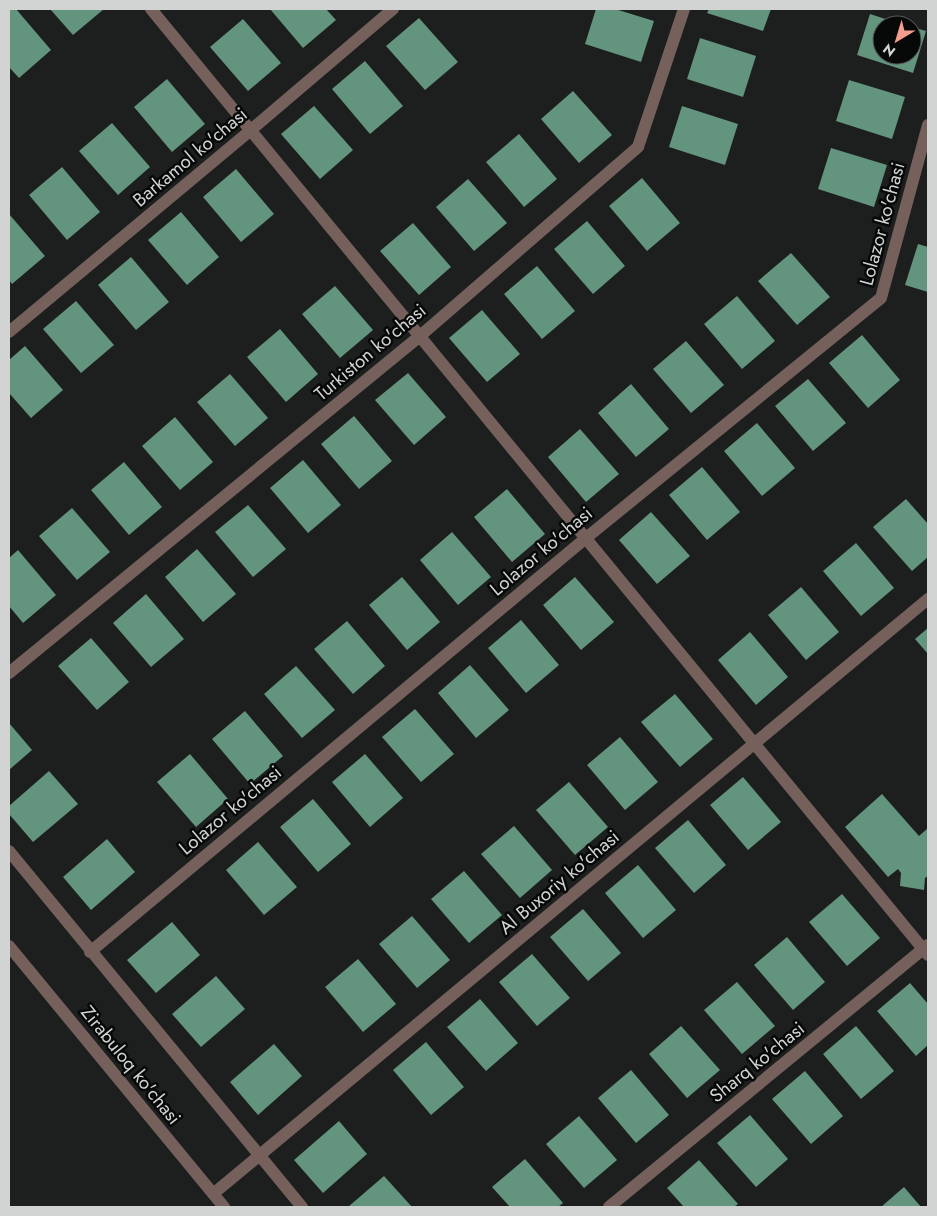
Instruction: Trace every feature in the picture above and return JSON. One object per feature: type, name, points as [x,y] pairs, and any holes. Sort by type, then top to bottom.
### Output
[{"type":"street","points":[[151,9],[755,744],[927,950]]},
{"type":"street","name":"Barkamol ko'chasi","points":[[9,332],[393,9]]},
{"type":"street","name":"Turkiston ko'chasi","points":[[9,673],[420,336],[638,146],[684,9]]},
{"type":"street","name":"Lolazor ko'chasi","points":[[90,952],[586,538],[881,298],[928,125]]},
{"type":"street","name":"Al Buxoriy ko'chasi","points":[[213,1194],[928,599]]},
{"type":"street","points":[[11,858],[302,1207]]},
{"type":"street","name":"Zirabuloq ko'chasi","points":[[9,946],[224,1207]]},
{"type":"street","name":"Sharq ko'chasi","points":[[609,1207],[927,950]]},
{"type":"building","points":[[10,9],[16,9],[51,50],[19,78],[9,67]]},
{"type":"building","points":[[50,9],[104,9],[73,35]]},
{"type":"building","points":[[270,9],[326,9],[336,20],[303,48]]},
{"type":"building","points":[[596,9],[615,9],[654,21],[641,62],[585,44]]},
{"type":"building","points":[[709,9],[771,9],[763,31],[707,13]]},
{"type":"building","points":[[870,14],[873,15],[872,60],[857,55]]},
{"type":"building","points":[[419,18],[458,62],[425,90],[386,46]]},
{"type":"building","points":[[243,19],[281,63],[248,91],[210,47]]},
{"type":"building","points":[[922,30],[926,31],[922,44]]},
{"type":"building","points":[[700,38],[756,56],[743,97],[687,79]]},
{"type":"building","points":[[365,61],[403,106],[370,134],[332,89]]},
{"type":"building","points":[[888,65],[915,65],[913,73]]},
{"type":"building","points":[[167,79],[205,124],[172,152],[134,107]]},
{"type":"building","points":[[849,80],[905,97],[892,139],[836,121]]},
{"type":"building","points":[[573,91],[612,135],[579,163],[541,119]]},
{"type":"building","points":[[314,106],[353,150],[320,179],[281,134]]},
{"type":"building","points":[[682,106],[738,124],[725,165],[669,147]]},
{"type":"building","points":[[112,123],[150,167],[118,195],[79,151]]},
{"type":"building","points":[[519,134],[557,179],[524,207],[486,162]]},
{"type":"building","points":[[831,148],[887,165],[874,207],[818,189]]},
{"type":"building","points":[[62,167],[100,212],[67,240],[29,195]]},
{"type":"building","points":[[236,169],[274,214],[241,242],[203,197]]},
{"type":"building","points":[[642,178],[680,223],[647,251],[609,206]]},
{"type":"building","points":[[468,179],[507,223],[474,251],[436,207]]},
{"type":"building","points":[[181,212],[219,257],[187,285],[148,240]]},
{"type":"building","points":[[9,214],[45,256],[12,284],[9,280]]},
{"type":"building","points":[[587,221],[625,266],[593,294],[554,249]]},
{"type":"building","points":[[413,223],[451,267],[419,295],[380,251]]},
{"type":"building","points":[[918,244],[928,247],[928,292],[905,285]]},
{"type":"building","points":[[791,253],[830,297],[797,325],[758,281]]},
{"type":"building","points":[[131,257],[169,302],[136,330],[98,285]]},
{"type":"building","points":[[537,266],[575,311],[542,339],[504,294]]},
{"type":"building","points":[[335,286],[373,330],[340,358],[302,314]]},
{"type":"building","points":[[737,296],[775,341],[742,369],[704,324]]},
{"type":"building","points":[[76,301],[114,345],[81,373],[43,329]]},
{"type":"building","points":[[482,310],[520,354],[487,382],[449,338]]},
{"type":"building","points":[[280,329],[318,374],[286,402],[247,357]]},
{"type":"building","points":[[862,335],[900,380],[868,408],[829,363]]},
{"type":"building","points":[[686,341],[724,385],[691,413],[653,369]]},
{"type":"building","points":[[25,346],[63,390],[31,418],[9,393],[9,360]]},
{"type":"building","points":[[408,373],[446,417],[414,445],[375,400]]},
{"type":"building","points":[[230,374],[268,418],[235,446],[197,402]]},
{"type":"building","points":[[808,379],[846,423],[813,451],[775,406]]},
{"type":"building","points":[[631,384],[669,429],[636,457],[598,413]]},
{"type":"building","points":[[354,416],[392,461],[359,489],[321,444]]},
{"type":"building","points":[[175,417],[213,462],[180,490],[142,446]]},
{"type":"building","points":[[757,423],[795,468],[762,496],[724,451]]},
{"type":"building","points":[[580,429],[619,474],[586,502],[548,457]]},
{"type":"building","points":[[303,460],[341,505],[308,533],[270,488]]},
{"type":"building","points":[[124,462],[162,507],[129,535],[91,490]]},
{"type":"building","points":[[702,467],[740,512],[707,540],[669,495]]},
{"type":"building","points":[[507,489],[545,534],[512,562],[474,517]]},
{"type":"building","points":[[906,499],[928,524],[928,557],[912,571],[873,527]]},
{"type":"building","points":[[248,505],[286,549],[253,577],[215,532]]},
{"type":"building","points":[[72,508],[110,552],[77,580],[39,536]]},
{"type":"building","points":[[651,512],[690,556],[657,584],[619,540]]},
{"type":"building","points":[[452,532],[491,577],[458,605],[420,560]]},
{"type":"building","points":[[856,543],[894,588],[861,616],[823,571]]},
{"type":"building","points":[[197,549],[236,594],[203,622],[165,577]]},
{"type":"building","points":[[18,550],[56,595],[23,623],[9,606],[9,558]]},
{"type":"building","points":[[402,577],[440,622],[407,650],[369,605]]},
{"type":"building","points":[[575,577],[614,622],[581,650],[543,605]]},
{"type":"building","points":[[801,587],[839,632],[806,660],[768,615]]},
{"type":"building","points":[[146,594],[184,639],[151,667],[113,623]]},
{"type":"building","points":[[521,620],[559,665],[526,693],[488,648]]},
{"type":"building","points":[[347,621],[385,666],[353,694],[314,649]]},
{"type":"building","points":[[928,628],[928,654],[915,639]]},
{"type":"building","points":[[750,632],[788,677],[756,705],[718,660]]},
{"type":"building","points":[[91,638],[129,682],[97,710],[58,666]]},
{"type":"building","points":[[470,665],[509,710],[476,738],[438,693]]},
{"type":"building","points":[[296,666],[335,710],[302,738],[264,694]]},
{"type":"building","points":[[675,694],[713,739],[680,767],[641,722]]},
{"type":"building","points":[[415,709],[454,754],[421,782],[382,737]]},
{"type":"building","points":[[245,711],[283,756],[250,784],[212,739]]},
{"type":"building","points":[[9,723],[32,750],[9,770]]},
{"type":"building","points":[[620,737],[658,782],[625,810],[587,765]]},
{"type":"building","points":[[190,754],[228,799],[196,827],[157,782]]},
{"type":"building","points":[[365,754],[403,798],[370,827],[332,782]]},
{"type":"building","points":[[49,771],[78,804],[33,842],[9,814],[9,806]]},
{"type":"building","points":[[743,777],[781,822],[748,850],[710,805]]},
{"type":"building","points":[[569,782],[608,827],[575,855],[536,810]]},
{"type":"building","points":[[882,794],[919,836],[928,828],[928,876],[925,878],[924,890],[900,886],[901,873],[898,869],[888,877],[845,827]]},
{"type":"building","points":[[313,799],[351,844],[318,872],[280,827]]},
{"type":"building","points":[[688,820],[726,865],[694,893],[655,848]]},
{"type":"building","points":[[514,826],[552,870],[520,898],[481,854]]},
{"type":"building","points":[[107,839],[135,872],[91,910],[63,877]]},
{"type":"building","points":[[258,842],[297,887],[264,915],[226,870]]},
{"type":"building","points":[[638,865],[676,910],[643,938],[605,893]]},
{"type":"building","points":[[464,871],[502,915],[469,943],[431,899]]},
{"type":"building","points":[[842,894],[880,938],[847,966],[809,922]]},
{"type":"building","points":[[583,909],[621,953],[588,981],[550,937]]},
{"type":"building","points":[[412,916],[450,960],[417,988],[379,944]]},
{"type":"building","points":[[172,922],[200,955],[156,993],[127,960]]},
{"type":"building","points":[[787,937],[825,982],[793,1010],[754,965]]},
{"type":"building","points":[[532,954],[570,998],[537,1026],[499,982]]},
{"type":"building","points":[[358,959],[396,1004],[363,1032],[325,987]]},
{"type":"building","points":[[216,976],[245,1009],[201,1047],[172,1014]]},
{"type":"building","points":[[737,982],[775,1026],[742,1054],[704,1010]]},
{"type":"building","points":[[910,983],[928,1004],[928,1045],[916,1056],[877,1011]]},
{"type":"building","points":[[480,999],[518,1043],[486,1071],[447,1027]]},
{"type":"building","points":[[681,1026],[720,1070],[687,1098],[649,1054]]},
{"type":"building","points":[[856,1026],[894,1071],[861,1099],[823,1054]]},
{"type":"building","points":[[426,1042],[464,1087],[431,1115],[393,1070]]},
{"type":"building","points":[[274,1044],[302,1076],[258,1115],[230,1082]]},
{"type":"building","points":[[631,1070],[669,1115],[636,1143],[598,1098]]},
{"type":"building","points":[[805,1071],[843,1116],[811,1144],[772,1099]]},
{"type":"building","points":[[750,1115],[788,1159],[756,1187],[717,1143]]},
{"type":"building","points":[[579,1116],[617,1160],[584,1188],[546,1144]]},
{"type":"building","points":[[339,1121],[367,1154],[323,1193],[294,1160]]},
{"type":"building","points":[[525,1159],[563,1203],[558,1207],[510,1207],[492,1187]]},
{"type":"building","points":[[699,1160],[738,1204],[734,1207],[684,1207],[667,1188]]},
{"type":"building","points":[[384,1176],[412,1207],[348,1207]]},
{"type":"building","points":[[904,1187],[921,1207],[881,1207]]}]
